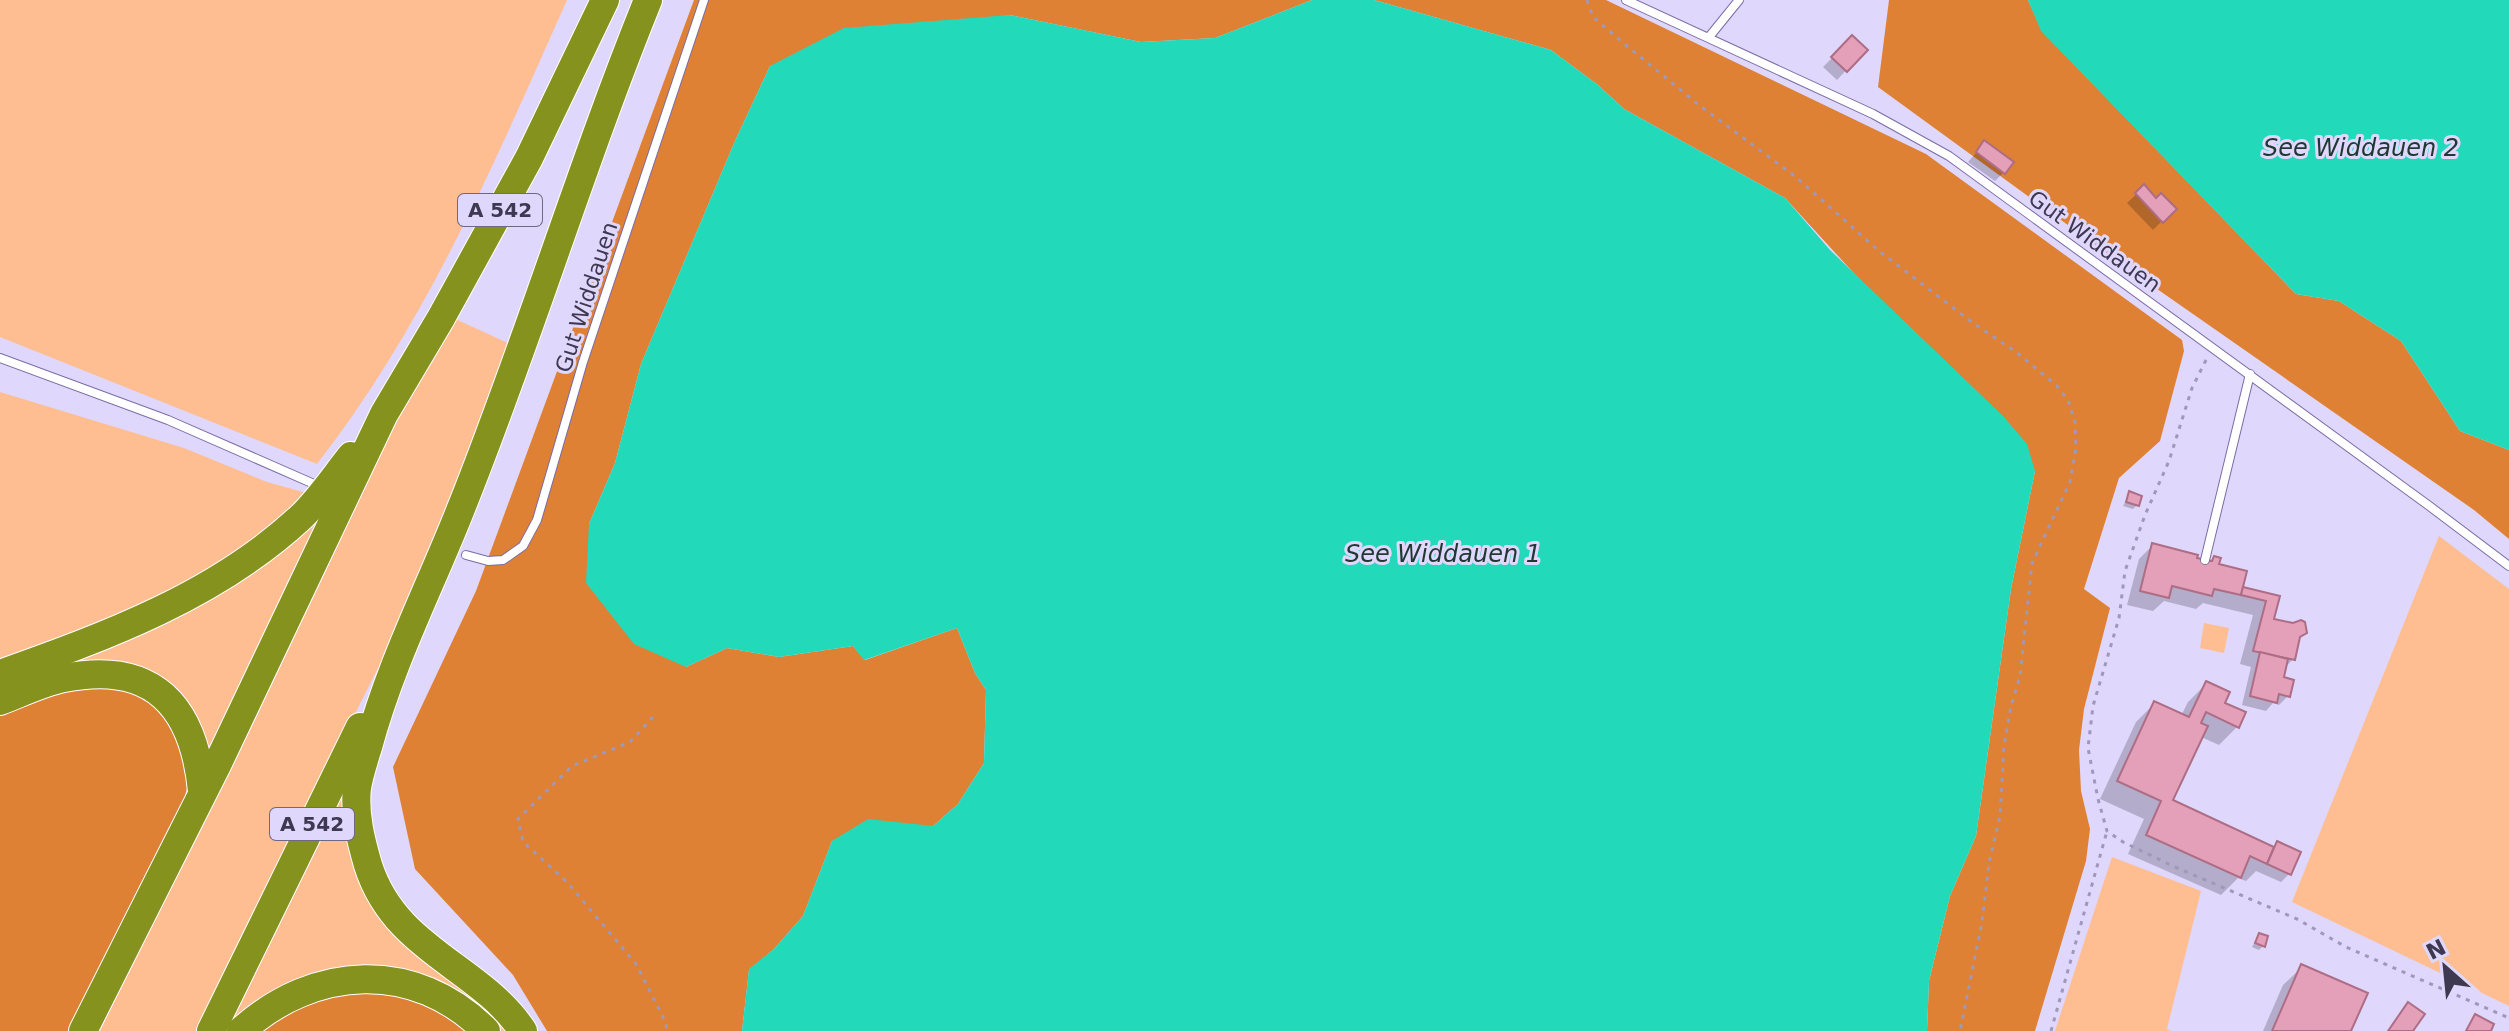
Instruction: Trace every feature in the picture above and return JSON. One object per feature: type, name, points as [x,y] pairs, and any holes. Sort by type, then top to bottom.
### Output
[{"type":"highway","name":"A 542","points":[[83,1031],[267,662],[384,414],[529,158],[605,0]]},
{"type":"highway","name":"A 542","points":[[211,1031],[415,618],[524,345],[609,97],[648,0]]},
{"type":"highway","points":[[0,674],[176,604],[231,570],[303,515],[384,414]]},
{"type":"highway","points":[[415,618],[377,714],[357,788],[358,825],[369,869],[392,913],[427,949],[491,997],[523,1031]]},
{"type":"highway","points":[[0,701],[61,678],[99,673],[139,681],[172,702],[188,728],[199,765],[202,791]]},
{"type":"highway","points":[[241,1031],[289,997],[335,982],[358,979],[386,979],[427,991],[453,1004],[486,1031]]},
{"type":"lane","name":"Gut Widdauen","points":[[466,555],[488,561],[503,560],[523,546],[537,520],[583,362],[704,0]]},
{"type":"lane","name":"Gut Widdauen","points":[[1626,0],[1873,114],[1949,156],[2509,566]]},
{"type":"lane","points":[[1709,37],[1739,0]]},
{"type":"lane","points":[[0,358],[168,420],[314,484]]},
{"type":"lane","points":[[2205,560],[2250,374]]},
{"type":"path","points":[[1587,0],[1593,17],[1627,46],[1699,105],[1796,177],[1879,251],[2016,352],[2056,385],[2068,400],[2075,422],[2076,448],[2070,482],[2032,563],[2020,676],[2004,746],[2000,816],[1960,1031]]},
{"type":"path","points":[[2051,1031],[2107,831],[2088,748],[2093,706],[2119,618],[2125,571],[2169,461],[2192,388],[2213,350]]},
{"type":"path","points":[[653,717],[630,742],[572,766],[518,819],[523,842],[567,882],[636,964],[666,1023],[667,1031]]},
{"type":"path","points":[[2107,831],[2175,867],[2297,919],[2346,947],[2509,1018]]},
{"type":"shaded area","points":[[0,0],[567,0],[485,181],[425,298],[356,411],[317,464],[0,337]]},
{"type":"shaded area","points":[[694,0],[1312,0],[1215,38],[1141,42],[1010,15],[770,66],[641,364],[615,463],[589,524],[686,667],[727,648],[779,657],[853,646],[865,660],[957,628],[975,673],[986,690],[984,763],[958,804],[933,826],[832,841],[803,916],[774,949],[749,970],[742,1031],[547,1031],[513,975],[415,869],[393,767],[476,591]]},
{"type":"shaded area","points":[[1374,0],[1606,0],[1926,154],[2182,340],[2184,351],[2160,441],[2119,478],[2084,589],[2110,608],[2084,709],[2079,750],[2081,791],[2090,829],[2086,861],[2035,1031],[1927,1031],[1929,981],[1950,896],[1976,836],[2011,589],[2035,471],[1785,198],[1624,109],[1551,50]]},
{"type":"shaded area","points":[[1889,0],[2028,0],[2042,31],[2296,294],[2339,301],[2401,341],[2460,431],[2509,450],[2509,539],[2474,510],[2127,268],[1878,87]]},
{"type":"shaded area","points":[[451,317],[512,345],[387,650],[196,1031],[100,1031],[385,436]]},
{"type":"shaded area","points":[[0,392],[184,448],[267,482],[310,494],[292,512],[196,583],[0,663]]},
{"type":"shaded area","points":[[331,506],[210,762],[0,683]]},
{"type":"shaded area","points":[[2439,536],[2509,589],[2509,1006],[2292,902]]},
{"type":"shaded area","points":[[2204,623],[2229,628],[2224,653],[2200,648]]},
{"type":"shaded area","points":[[70,684],[126,686],[173,715],[189,780],[184,800],[69,1031],[0,1031],[0,710]]},
{"type":"shaded area","points":[[344,780],[354,851],[511,1031],[501,1031],[493,1022],[337,969],[302,977],[282,988],[229,1031],[221,1031]]},
{"type":"shaded area","points":[[2112,857],[2201,891],[2167,1029],[2172,1031],[2055,1031]]},
{"type":"shaded area","points":[[388,987],[475,1031],[255,1031],[314,995]]},
{"type":"water","name":"See Widdauen 1","points":[[1312,0],[1374,0],[1551,50],[1624,109],[1785,198],[1830,250],[2003,416],[2027,444],[2035,471],[2011,589],[1976,836],[1950,896],[1929,981],[1927,1031],[742,1031],[749,969],[774,949],[803,916],[832,841],[868,819],[933,826],[958,804],[984,763],[986,690],[975,673],[957,628],[864,660],[853,646],[779,657],[727,648],[686,667],[634,644],[586,583],[589,524],[615,463],[641,364],[770,66],[844,28],[1010,15],[1141,42],[1215,38]]},
{"type":"water","name":"See Widdauen 2","points":[[2028,0],[2509,0],[2509,450],[2460,431],[2401,341],[2339,301],[2296,294],[2041,31]]},
{"type":"building","points":[[1852,35],[1868,50],[1847,72],[1831,57]]},
{"type":"building","points":[[1984,140],[2014,162],[2005,174],[1976,152]]},
{"type":"building","points":[[2144,184],[2156,198],[2161,193],[2177,209],[2163,223],[2135,193]]},
{"type":"building","points":[[2129,491],[2142,496],[2139,506],[2126,502]]},
{"type":"building","points":[[2152,543],[2198,555],[2197,558],[2212,561],[2214,556],[2221,558],[2219,564],[2247,571],[2241,595],[2214,589],[2212,596],[2172,586],[2169,598],[2140,591]]},
{"type":"building","points":[[2243,587],[2280,596],[2274,619],[2305,622],[2307,633],[2300,637],[2295,660],[2253,651],[2266,601],[2241,595]]},
{"type":"building","points":[[2260,652],[2288,659],[2284,677],[2294,680],[2290,697],[2279,694],[2277,703],[2250,696]]},
{"type":"building","points":[[2206,681],[2230,692],[2225,703],[2246,712],[2239,728],[2206,712],[2201,723],[2208,726],[2173,800],[2274,847],[2267,864],[2250,856],[2241,878],[2146,835],[2161,801],[2117,781],[2154,701],[2189,717]]},
{"type":"building","points":[[2277,841],[2301,852],[2291,875],[2267,864]]},
{"type":"building","points":[[2259,933],[2268,936],[2265,947],[2255,943]]},
{"type":"building","points":[[2301,964],[2368,993],[2351,1031],[2272,1031]]},
{"type":"building","points":[[2408,1002],[2425,1014],[2413,1031],[2388,1031]]},
{"type":"building","points":[[2475,1014],[2494,1024],[2491,1031],[2466,1031]]}]
